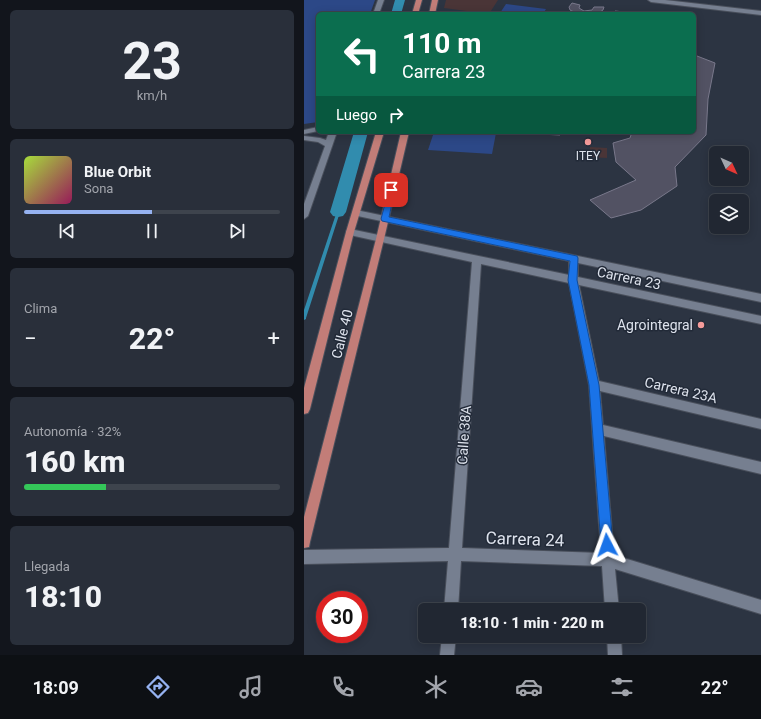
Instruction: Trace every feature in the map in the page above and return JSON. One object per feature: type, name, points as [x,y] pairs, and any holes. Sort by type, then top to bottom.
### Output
[{"type":"main road","points":[[416,12],[419,0]]},
{"type":"main road","points":[[432,12],[435,0]]},
{"type":"main road","name":"Calle 40","points":[[304,409],[350,232],[379,134]]},
{"type":"main road","name":"Calle 40","points":[[304,542],[405,134]]},
{"type":"street","points":[[377,12],[382,0]]},
{"type":"street","points":[[651,0],[761,13]]},
{"type":"street","points":[[304,132],[316,129]]},
{"type":"street","points":[[304,216],[332,134]]},
{"type":"street","points":[[304,138],[320,140],[329,145]]},
{"type":"street","name":"Carrera 23","points":[[356,213],[761,298]]},
{"type":"street","name":"Carrera 23","points":[[350,232],[761,320]]},
{"type":"street","points":[[574,258],[573,280],[594,385],[611,603]]},
{"type":"street","name":"Calle 38A","points":[[452,603],[477,259]]},
{"type":"street","name":"Carrera 23A","points":[[594,385],[761,424]]},
{"type":"street","points":[[598,429],[761,468]]},
{"type":"street","name":"Carrera 24","points":[[304,557],[455,554],[608,560],[761,607]]},
{"type":"street","points":[[447,655],[448,643]]},
{"type":"street","points":[[614,643],[615,655]]},
{"type":"shaded area","points":[[304,0],[375,0],[371,12],[316,12],[316,122],[304,124]]},
{"type":"shaded area","points":[[446,0],[498,0],[490,12],[474,12],[444,8]]},
{"type":"shaded area","points":[[506,4],[546,9],[544,12],[501,12]]},
{"type":"shaded area","points":[[433,134],[496,134],[492,154],[428,150]]},
{"type":"shaded area","points":[[590,147],[607,148],[607,158],[589,157]]},
{"type":"building","points":[[572,3],[580,5],[579,8],[584,11],[592,10],[594,7],[604,7],[600,12],[574,12],[570,10],[569,7]]},
{"type":"building","points":[[696,55],[715,63],[708,99],[706,135],[675,167],[677,186],[641,210],[611,218],[590,200],[636,180],[616,162],[613,143],[630,138],[631,134],[696,134]]},
{"type":"building","points":[[540,134],[560,134],[560,135]]},
{"type":"waterway","points":[[397,12],[400,0]]},
{"type":"waterway","points":[[338,212],[360,134]]},
{"type":"waterway","points":[[304,318],[338,212]]},
{"type":"place","name":"ITEY","points":[[588,142]]},
{"type":"place","name":"Agrointegral","points":[[701,325]]},
{"type":"route","points":[[391,190],[384,219],[574,258],[573,280],[594,385],[607,545]]}]
